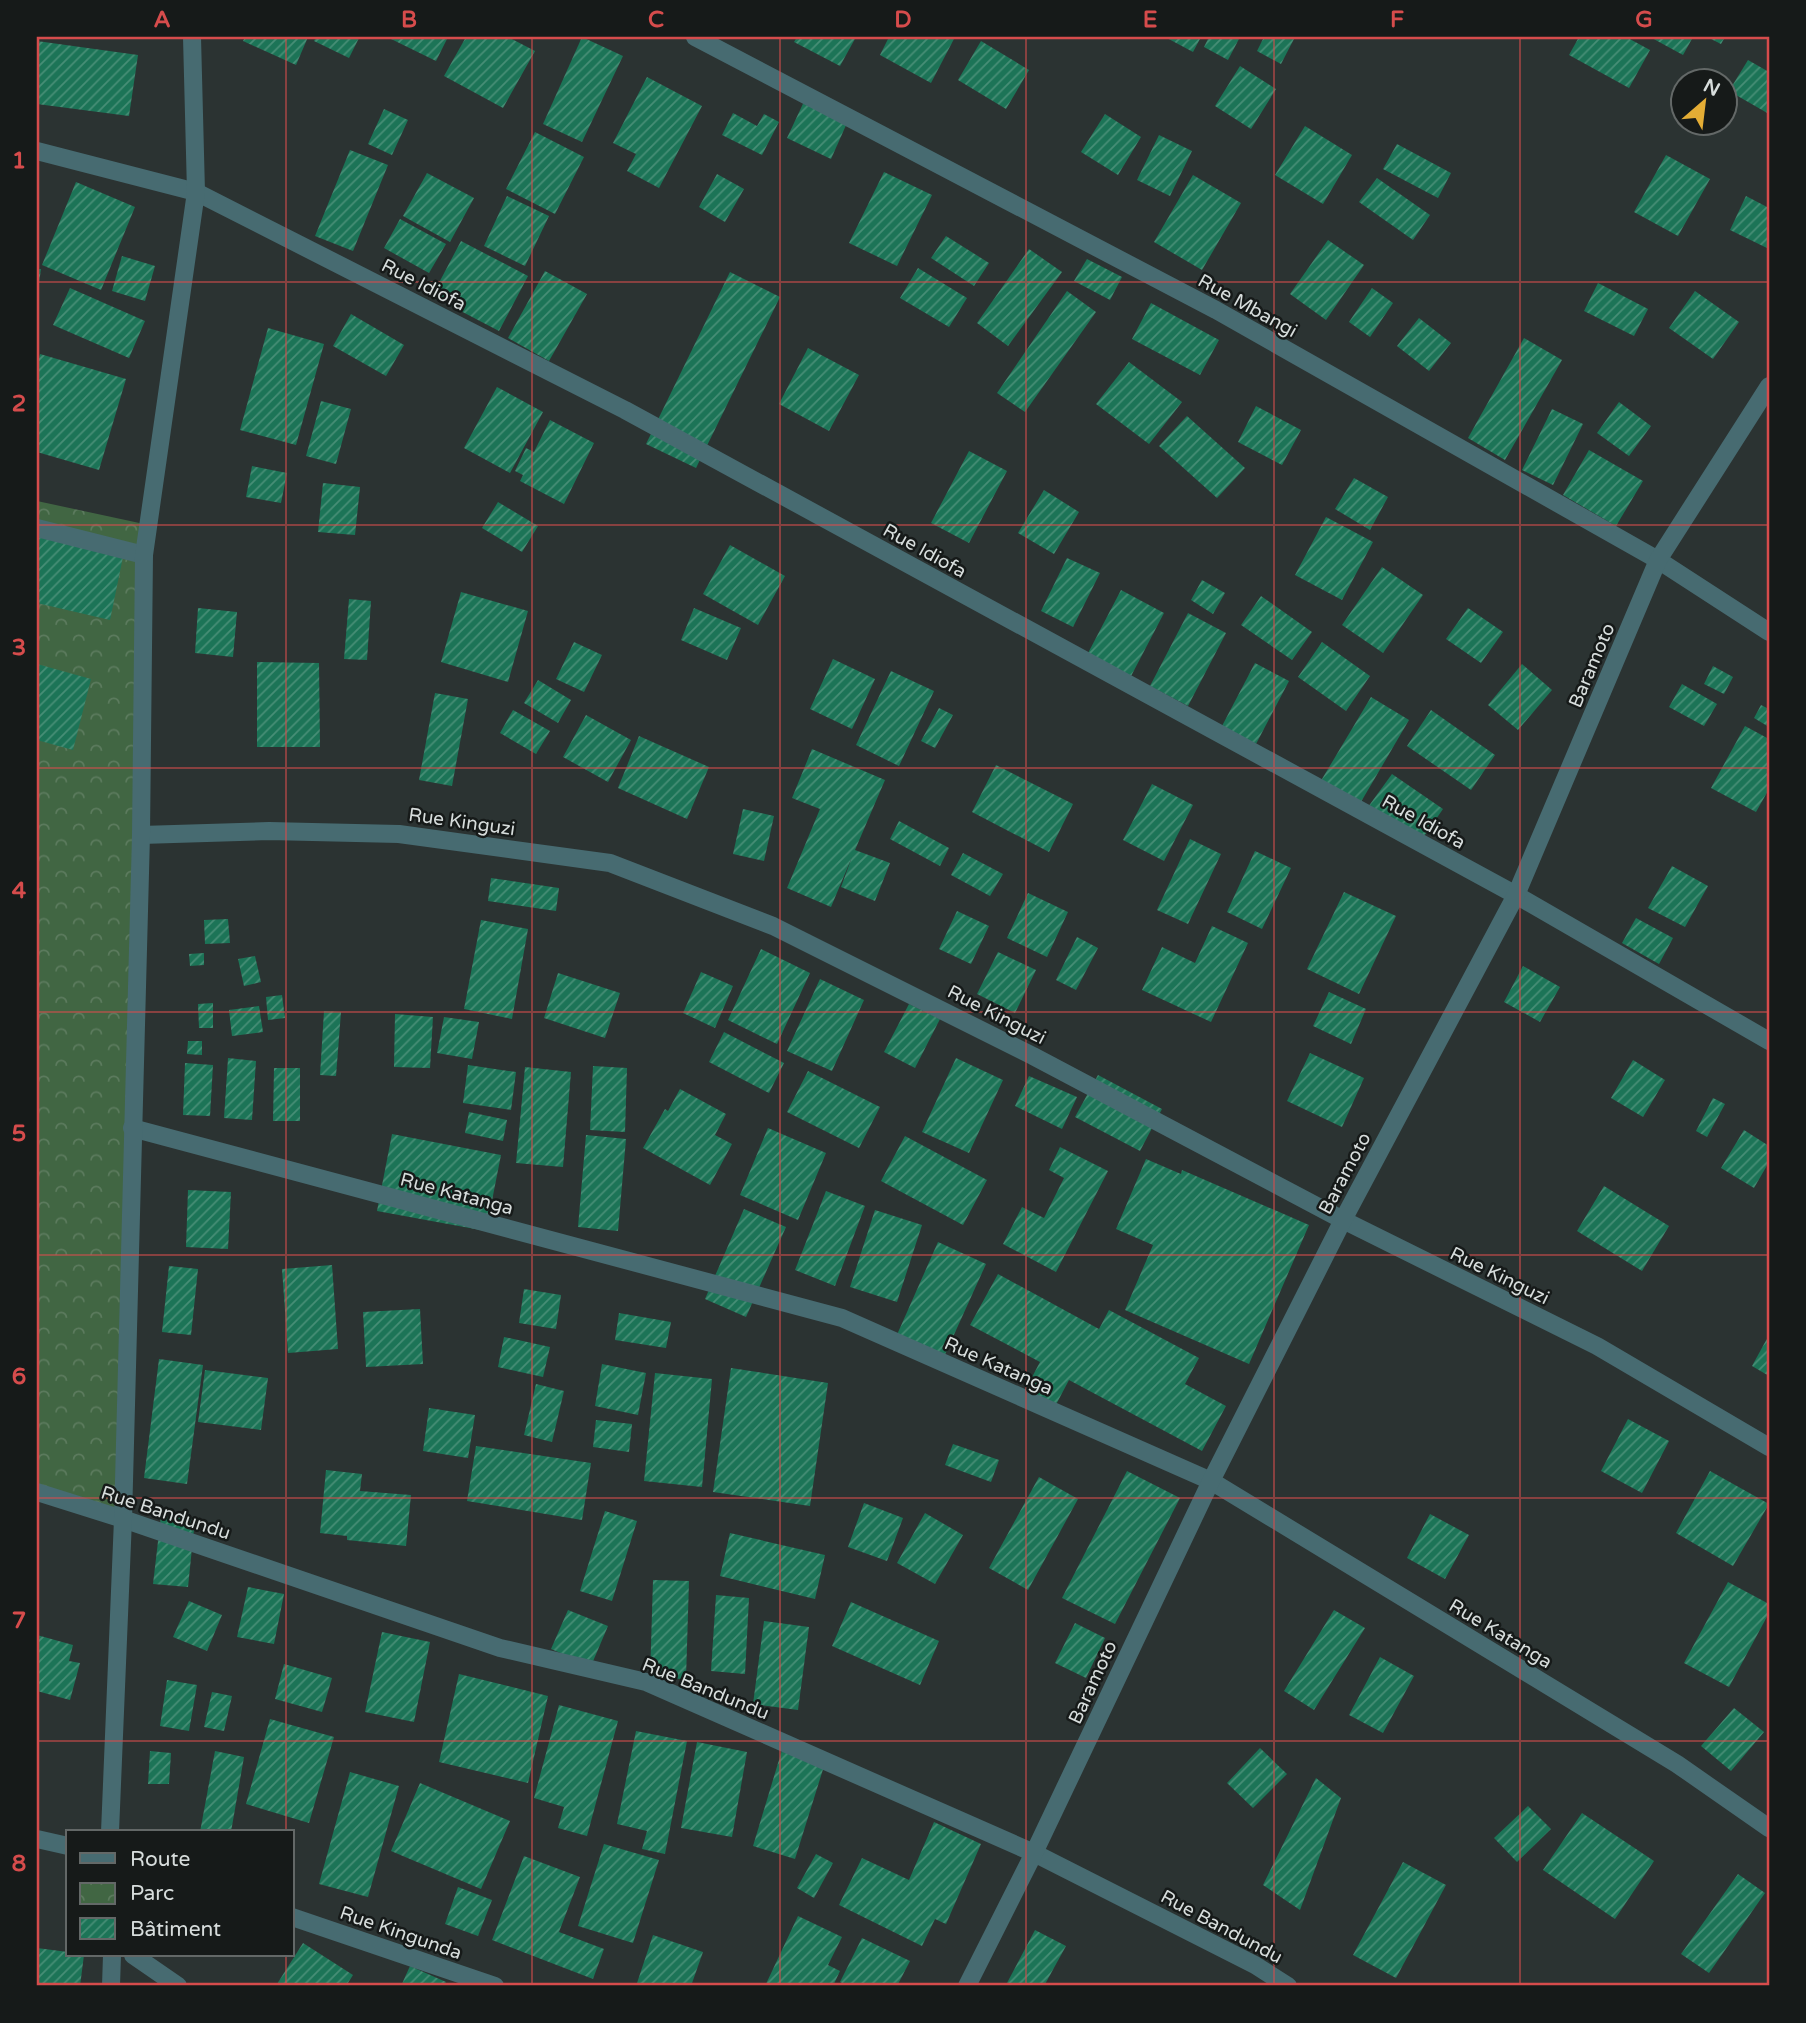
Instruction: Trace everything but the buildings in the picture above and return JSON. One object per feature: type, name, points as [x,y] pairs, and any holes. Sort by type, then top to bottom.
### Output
[{"type":"street","points":[[110,1830],[123,1519],[141,835],[144,555],[196,192],[192,37]]},
{"type":"street","name":"Rue Mbangi","points":[[695,37],[1216,310],[1658,560],[1769,632]]},
{"type":"street","name":"Rue Idiofa","points":[[37,151],[196,192],[625,410],[1516,895],[1769,1041]]},
{"type":"street","name":"Baramoto","points":[[967,1986],[1034,1853],[1211,1481],[1342,1220],[1516,895],[1658,560],[1769,386]]},
{"type":"street","points":[[37,528],[144,555]]},
{"type":"street","name":"Rue Kinguzi","points":[[141,835],[269,831],[399,834],[610,863],[773,926],[1033,1056],[1342,1220],[1597,1346],[1769,1447]]},
{"type":"street","name":"Rue Katanga","points":[[132,1128],[842,1318],[1211,1481],[1677,1764],[1769,1828]]},
{"type":"street","name":"Rue Bandundu","points":[[37,1492],[500,1648],[646,1682],[1034,1853],[1255,1965],[1288,1986]]},
{"type":"street","points":[[37,1839],[66,1846]]},
{"type":"street","name":"Rue Kingunda","points":[[294,1918],[495,1986]]},
{"type":"street","points":[[111,1986],[112,1956]]},
{"type":"street","points":[[134,1956],[178,1986]]},
{"type":"green space","points":[[37,501],[144,524],[123,1519],[37,1492]]}]
